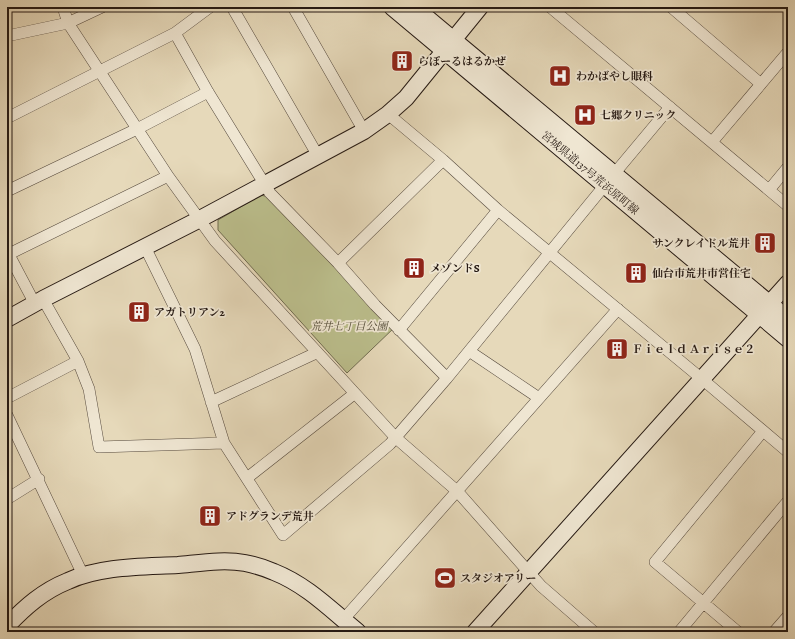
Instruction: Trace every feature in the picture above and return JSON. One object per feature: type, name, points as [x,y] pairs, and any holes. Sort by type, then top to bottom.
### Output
[{"type":"street","points":[[64,7],[68,23],[168,176],[215,241],[396,438],[457,491],[541,586],[594,632]]},
{"type":"street","points":[[7,36],[68,23],[102,7]]},
{"type":"street","points":[[232,7],[318,156]]},
{"type":"street","points":[[294,7],[364,131]]},
{"type":"street","name":"宮城県道137号荒浜原町線","points":[[392,7],[448,45],[609,179],[765,310],[788,339]]},
{"type":"street","name":"宮城県道137号荒浜原町線","points":[[414,7],[448,45]]},
{"type":"street","points":[[7,319],[265,185],[364,131],[388,114],[406,98],[480,7]]},
{"type":"street","points":[[550,7],[788,206]]},
{"type":"street","points":[[7,118],[175,33],[207,8]]},
{"type":"street","points":[[673,8],[761,84]]},
{"type":"street","points":[[175,33],[208,92],[270,193],[338,263],[375,305],[447,378]]},
{"type":"street","points":[[712,142],[788,52]]},
{"type":"street","points":[[7,191],[137,129],[208,92]]},
{"type":"street","points":[[145,247],[195,349],[210,402],[224,443],[283,535],[396,438],[670,107]]},
{"type":"street","points":[[388,114],[443,160],[498,210],[788,452]]},
{"type":"street","points":[[338,263],[443,160]]},
{"type":"street","points":[[769,190],[788,167]]},
{"type":"street","points":[[168,176],[8,254],[78,361],[90,389],[99,447],[224,443]]},
{"type":"street","points":[[399,330],[498,210]]},
{"type":"street","points":[[475,632],[788,283]]},
{"type":"street","points":[[343,620],[618,309]]},
{"type":"street","name":"宮城県道137号荒浜原町線","points":[[765,310],[788,319]]},
{"type":"street","points":[[469,351],[539,398]]},
{"type":"street","points":[[210,402],[316,352]]},
{"type":"street","points":[[7,398],[78,361]]},
{"type":"street","points":[[247,478],[354,394]]},
{"type":"street","points":[[7,415],[84,575]]},
{"type":"street","points":[[738,632],[655,562],[763,431]]},
{"type":"street","points":[[7,499],[39,479]]},
{"type":"street","points":[[680,632],[788,501]]},
{"type":"street","points":[[7,626],[27,605],[46,592],[67,581],[84,575],[118,570],[195,563],[230,562],[245,563],[267,569],[291,579],[309,591],[358,632]]},
{"type":"street","points":[[774,632],[788,616]]},
{"type":"green space","name":"荒井七丁目公園","points":[[261,195],[268,197],[396,326],[347,373],[218,230],[218,220]]},
{"type":"place","name":"らぽーるはるかぜ","points":[[402,61]]},
{"type":"place","name":"わかばやし眼科","points":[[560,76]]},
{"type":"place","name":"七郷クリニック","points":[[585,115]]},
{"type":"place","name":"サンクレイドル荒井","points":[[765,243]]},
{"type":"place","name":"メゾンドS","points":[[414,268]]},
{"type":"place","name":"仙台市荒井市営住宅","points":[[636,273]]},
{"type":"place","name":"アガトリアン2","points":[[139,312]]},
{"type":"place","name":"Ｆｉｅｌｄ Ａｒｉｓｅ２","points":[[617,349]]},
{"type":"place","name":"アドグランデ荒井","points":[[210,516]]},
{"type":"place","name":"スタジオアリー","points":[[445,578]]}]
